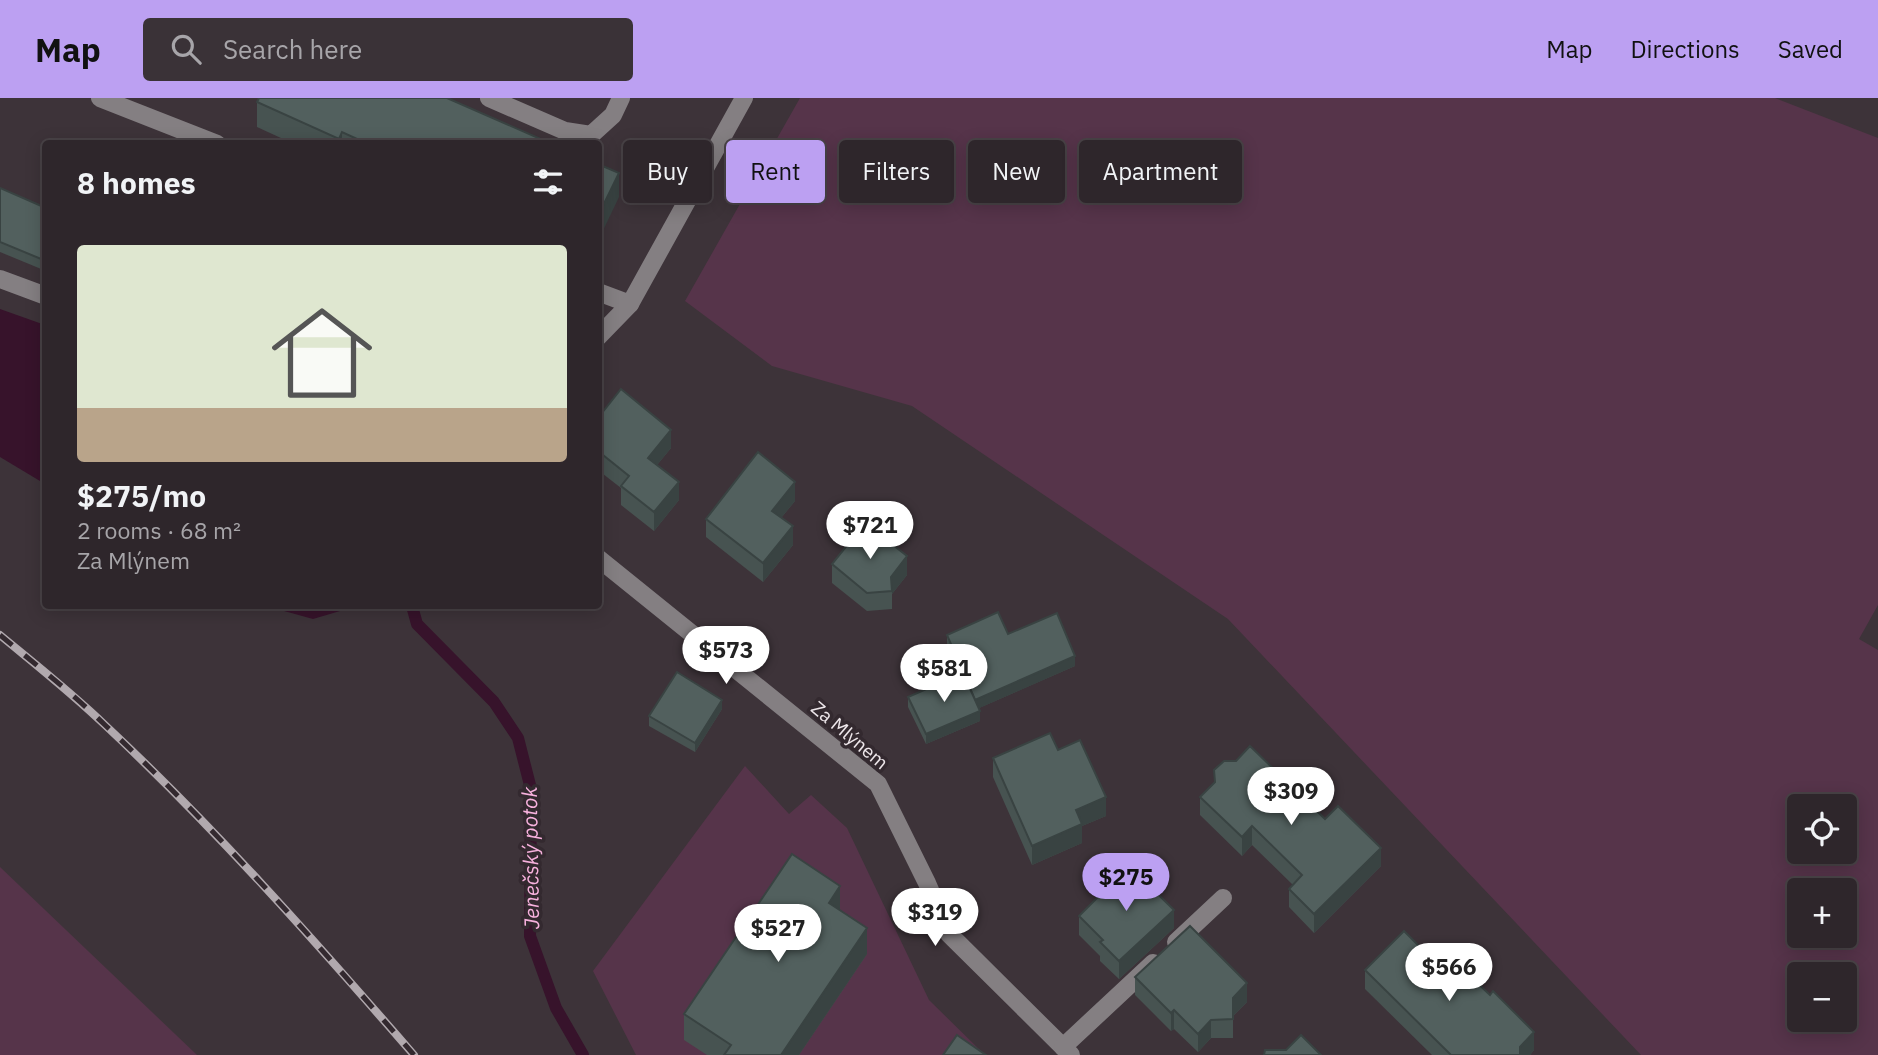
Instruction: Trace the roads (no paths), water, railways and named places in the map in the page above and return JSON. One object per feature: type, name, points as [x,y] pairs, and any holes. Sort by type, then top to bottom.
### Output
[{"type":"street","points":[[100,98],[207,140]]},
{"type":"street","points":[[489,98],[565,131],[591,135],[613,115],[621,98]]},
{"type":"street","points":[[602,333],[630,304],[744,98]]},
{"type":"street","points":[[0,279],[42,295]]},
{"type":"street","points":[[602,294],[630,304]]},
{"type":"street","name":"Za Mlýnem","points":[[602,561],[878,784],[949,934],[1067,1051]]},
{"type":"street","points":[[1067,1051],[1223,898]]},
{"type":"waterway","name":"Jenečský potok","points":[[413,609],[417,624],[494,702],[518,738],[531,789],[530,936],[556,1008],[583,1055]]},
{"type":"railway","points":[[0,635],[92,713],[186,804],[302,928],[414,1055]]}]
